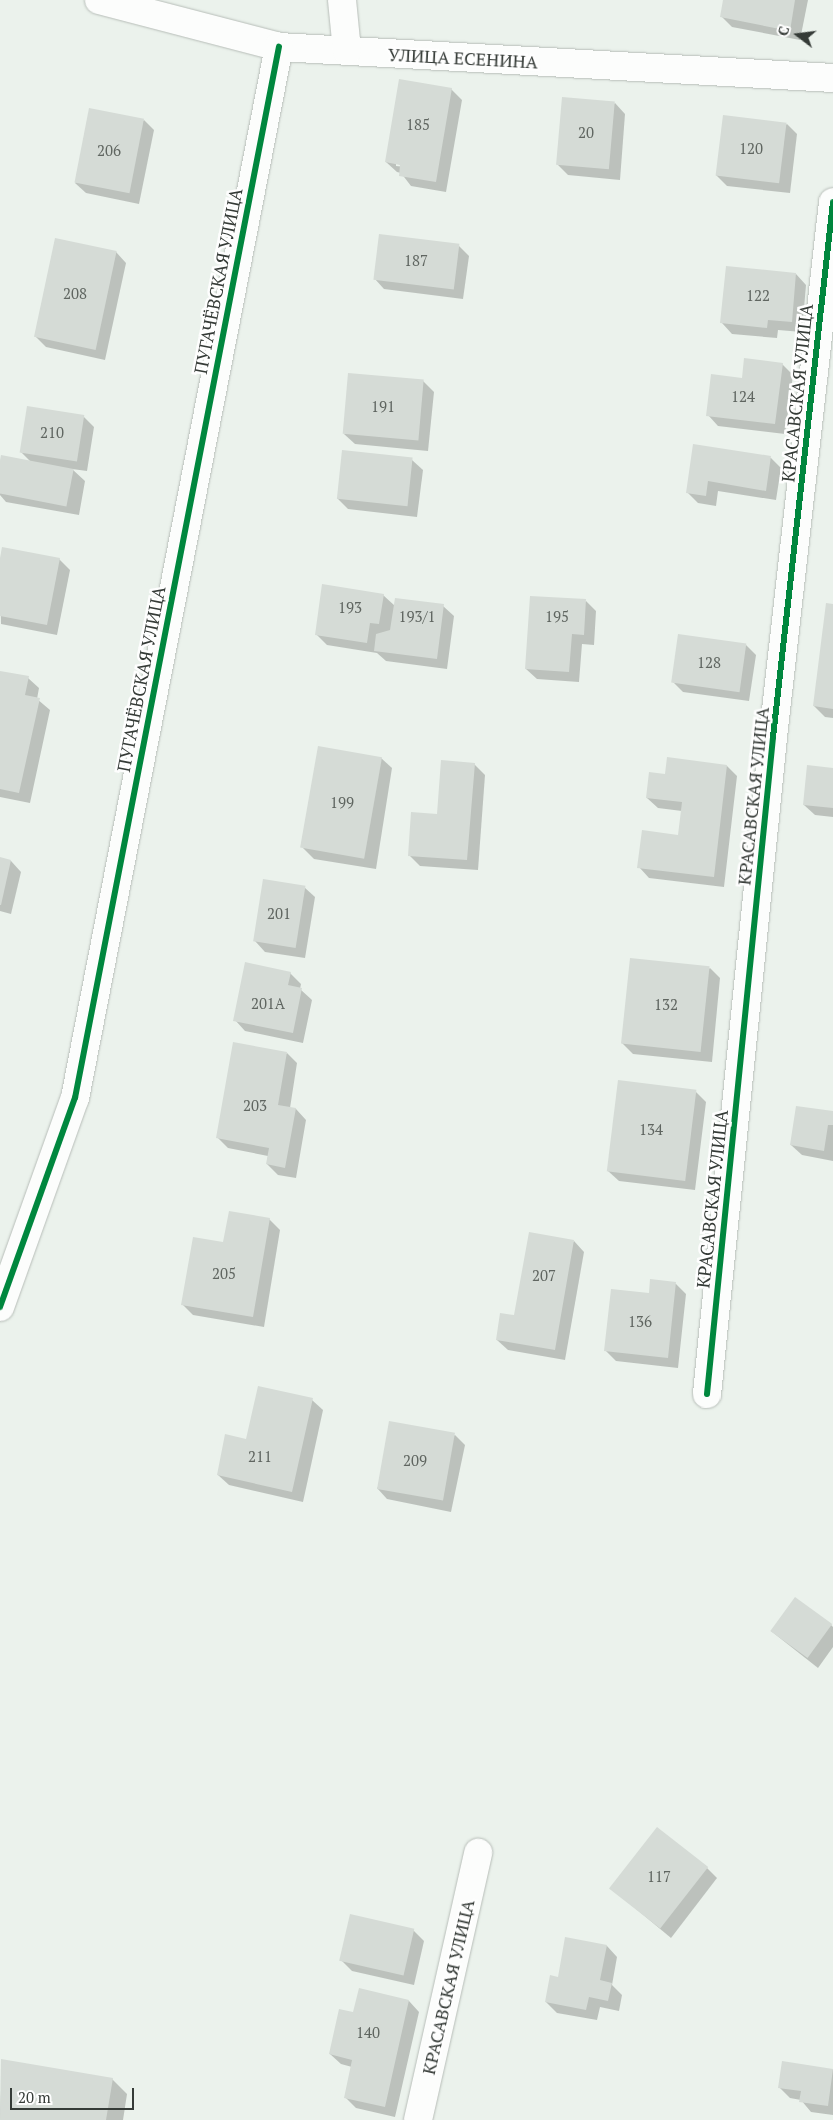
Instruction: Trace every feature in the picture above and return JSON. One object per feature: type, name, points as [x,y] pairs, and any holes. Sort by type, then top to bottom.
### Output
[{"type":"street","name":"УЛИЦА ЕСЕНИНА","points":[[99,0],[279,47],[833,78]]},
{"type":"street","points":[[342,0],[347,51]]},
{"type":"street","name":"ПУГАЧЁВСКАЯ УЛИЦА","points":[[0,1307],[75,1098],[279,47]]},
{"type":"street","name":"КРАСАВСКАЯ УЛИЦА","points":[[707,1394],[774,727],[833,202]]},
{"type":"street","name":"КРАСАВСКАЯ УЛИЦА","points":[[418,2120],[478,1853]]},
{"type":"building","points":[[723,0],[795,0],[790,31],[720,17]]},
{"type":"building","points":[[399,79],[452,88],[436,182],[399,176],[400,165],[385,162]]},
{"type":"building","points":[[562,97],[615,102],[609,169],[556,165]]},
{"type":"building","points":[[89,108],[144,119],[129,193],[74,183]]},
{"type":"building","points":[[723,115],[787,123],[779,183],[716,176]]},
{"type":"building","points":[[379,234],[459,244],[454,290],[373,280]]},
{"type":"building","points":[[55,238],[117,251],[96,350],[34,337]]},
{"type":"building","points":[[726,266],[796,273],[792,322],[768,320],[767,328],[720,323]]},
{"type":"building","points":[[744,358],[783,363],[775,424],[706,416],[711,374],[742,378]]},
{"type":"building","points":[[348,373],[424,380],[418,440],[343,434]]},
{"type":"building","points":[[27,406],[84,415],[77,461],[20,452]]},
{"type":"building","points":[[693,444],[771,456],[766,491],[708,481],[706,496],[686,493]]},
{"type":"building","points":[[342,450],[413,457],[407,506],[337,499]]},
{"type":"building","points":[[1,455],[74,469],[66,506],[0,494]]},
{"type":"building","points":[[2,547],[60,558],[47,625],[0,616],[0,558]]},
{"type":"building","points":[[322,584],[384,594],[379,624],[370,623],[367,643],[315,635]]},
{"type":"building","points":[[530,596],[586,599],[584,635],[572,634],[569,672],[525,669]]},
{"type":"building","points":[[395,598],[444,604],[437,659],[374,651],[376,634],[390,630]]},
{"type":"building","points":[[826,603],[833,604],[833,709],[813,706]]},
{"type":"building","points":[[678,634],[746,644],[740,692],[671,683]]},
{"type":"building","points":[[0,671],[29,676],[25,695],[40,698],[19,793],[0,789]]},
{"type":"building","points":[[318,746],[382,757],[364,859],[300,847]]},
{"type":"building","points":[[667,757],[727,765],[714,877],[637,868],[642,830],[678,835],[682,802],[646,798],[649,772],[665,774]]},
{"type":"building","points":[[441,760],[475,763],[467,860],[408,856],[411,812],[437,814]]},
{"type":"building","points":[[807,765],[833,768],[833,808],[803,805]]},
{"type":"building","points":[[0,857],[11,860],[1,905],[0,905]]},
{"type":"building","points":[[263,879],[305,886],[296,948],[253,941]]},
{"type":"building","points":[[630,958],[710,966],[701,1052],[621,1044]]},
{"type":"building","points":[[245,962],[291,972],[288,985],[302,988],[293,1033],[233,1021]]},
{"type":"building","points":[[233,1042],[287,1052],[278,1105],[296,1108],[285,1168],[266,1164],[269,1148],[216,1138]]},
{"type":"building","points":[[618,1080],[696,1090],[685,1181],[607,1171]]},
{"type":"building","points":[[796,1106],[833,1111],[833,1125],[828,1125],[824,1151],[790,1145]]},
{"type":"building","points":[[229,1211],[270,1218],[253,1317],[181,1305],[193,1237],[223,1242]]},
{"type":"building","points":[[529,1232],[574,1240],[555,1350],[496,1340],[500,1313],[514,1315]]},
{"type":"building","points":[[650,1279],[676,1282],[668,1358],[604,1351],[611,1289],[649,1293]]},
{"type":"building","points":[[258,1386],[313,1398],[292,1492],[217,1475],[225,1434],[246,1439]]},
{"type":"building","points":[[389,1421],[455,1433],[443,1501],[377,1489]]},
{"type":"building","points":[[795,1597],[832,1624],[808,1658],[770,1631]]},
{"type":"building","points":[[657,1827],[708,1867],[660,1928],[609,1888]]},
{"type":"building","points":[[350,1914],[414,1929],[404,1976],[339,1961]]},
{"type":"building","points":[[565,1937],[607,1945],[600,1980],[612,1983],[608,2001],[589,1997],[586,2010],[545,2002],[550,1975],[558,1977]]},
{"type":"building","points":[[359,1988],[409,2000],[385,2107],[344,2098],[352,2060],[329,2054],[339,2009],[353,2012]]},
{"type":"building","points":[[1,2059],[113,2078],[106,2120],[0,2120]]},
{"type":"building","points":[[782,2061],[833,2069],[828,2106],[799,2102],[801,2091],[778,2088]]},
{"type":"cycle path","points":[[0,1307],[75,1098],[279,47]]},
{"type":"cycle path","points":[[707,1394],[773,737],[833,202]]}]
